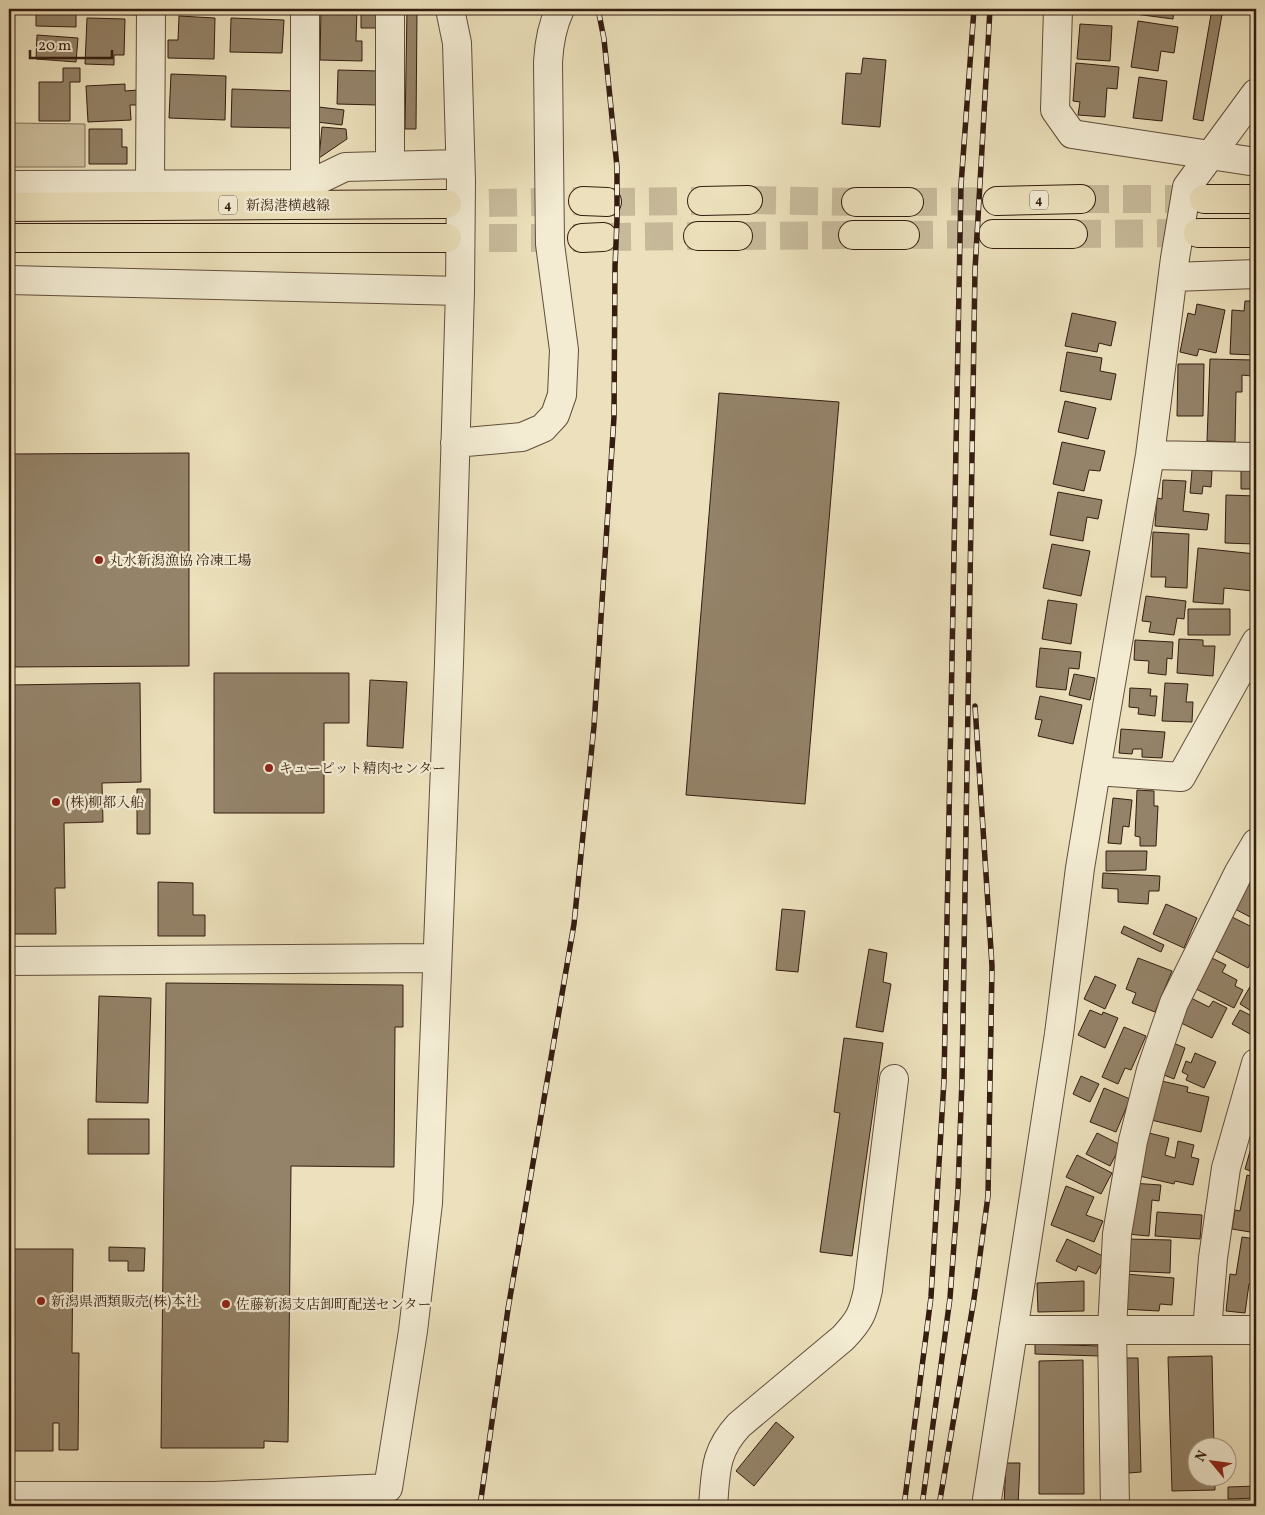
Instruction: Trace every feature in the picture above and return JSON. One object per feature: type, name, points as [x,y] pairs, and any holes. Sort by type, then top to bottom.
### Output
[{"type":"main road","name":"4","points":[[997,201],[1080,199]]},
{"type":"main road","points":[[1204,199],[1256,199]]},
{"type":"main road","points":[[702,201],[748,200]]},
{"type":"main road","points":[[856,202],[909,202]]},
{"type":"main road","name":"新潟港横越線","points":[[9,206],[447,204]]},
{"type":"main road","points":[[1198,233],[1256,233]]},
{"type":"main road","points":[[853,235],[905,234]]},
{"type":"main road","points":[[993,234],[1073,234]]},
{"type":"main road","points":[[698,236],[738,236]]},
{"type":"main road","points":[[9,238],[447,238]]},
{"type":"street","points":[[150,184],[151,9]]},
{"type":"street","points":[[305,9],[306,184]]},
{"type":"street","points":[[390,9],[390,166]]},
{"type":"street","points":[[9,1496],[84,1501],[214,1501],[388,1488],[413,1331],[428,1204],[449,663],[460,291],[460,164],[457,43],[450,9]]},
{"type":"street","points":[[455,443],[522,437],[543,428],[555,415],[562,395],[564,350],[550,244],[548,62],[553,24],[560,9]]},
{"type":"street","points":[[1058,9],[1055,110],[1072,134],[1256,162]]},
{"type":"street","points":[[986,1506],[1059,1034],[1080,868],[1150,455],[1173,277],[1187,187],[1256,93]]},
{"type":"street","points":[[9,185],[306,184],[345,167],[460,164]]},
{"type":"street","points":[[1173,277],[1256,274]]},
{"type":"street","points":[[9,280],[460,291]]},
{"type":"street","points":[[1150,455],[1256,457]]},
{"type":"street","points":[[1096,771],[1181,777],[1256,642]]},
{"type":"street","points":[[1115,1506],[1112,1329],[1118,1234],[1133,1140],[1151,1070],[1174,1003],[1239,872],[1256,842]]},
{"type":"street","points":[[9,961],[437,958]]},
{"type":"street","points":[[1207,1330],[1212,1258],[1226,1168],[1256,1063]]},
{"type":"street","points":[[713,1506],[716,1467],[720,1452],[728,1437],[739,1425],[843,1338],[863,1312],[868,1290],[894,1079]]},
{"type":"street","points":[[1013,1330],[1256,1330]]},
{"type":"shaded area","points":[[9,123],[85,124],[85,167],[13,167],[9,161]]},
{"type":"building","points":[[36,9],[76,9],[76,27],[36,26]]},
{"type":"building","points":[[95,9],[144,9],[144,15],[95,14]]},
{"type":"building","points":[[234,9],[268,9],[267,12],[234,11]]},
{"type":"building","points":[[321,9],[357,9],[356,41],[362,41],[362,61],[320,60]]},
{"type":"building","points":[[361,9],[381,9],[381,28],[361,28]]},
{"type":"building","points":[[407,9],[417,9],[416,129],[405,129]]},
{"type":"building","points":[[1135,9],[1174,9],[1173,19],[1135,14]]},
{"type":"building","points":[[1212,9],[1223,9],[1203,121],[1193,119]]},
{"type":"building","points":[[179,16],[215,18],[214,59],[168,58],[168,40],[178,40]]},
{"type":"building","points":[[87,18],[125,19],[124,55],[114,55],[114,65],[85,64]]},
{"type":"building","points":[[231,18],[284,20],[282,53],[230,52]]},
{"type":"building","points":[[1138,21],[1178,27],[1174,53],[1161,51],[1158,71],[1131,67]]},
{"type":"building","points":[[1080,24],[1112,26],[1110,61],[1077,59]]},
{"type":"building","points":[[37,35],[78,38],[76,62],[36,59]]},
{"type":"building","points":[[863,58],[886,60],[880,127],[842,124],[846,73],[861,74]]},
{"type":"building","points":[[1076,63],[1119,67],[1117,89],[1107,88],[1105,117],[1078,115],[1080,102],[1073,101]]},
{"type":"building","points":[[63,68],[80,68],[80,82],[70,82],[70,121],[39,121],[39,82],[63,82]]},
{"type":"building","points":[[338,70],[379,71],[378,105],[337,104]]},
{"type":"building","points":[[171,74],[226,76],[225,120],[169,118]]},
{"type":"building","points":[[1139,77],[1167,81],[1162,121],[1133,118]]},
{"type":"building","points":[[125,84],[125,91],[138,90],[139,105],[130,105],[131,120],[88,122],[86,86]]},
{"type":"building","points":[[232,89],[294,91],[293,128],[231,127]]},
{"type":"building","points":[[319,107],[344,110],[342,125],[317,122]]},
{"type":"building","points":[[322,127],[346,129],[347,139],[319,158]]},
{"type":"building","points":[[89,129],[122,129],[122,147],[127,147],[127,164],[89,164]]},
{"type":"building","points":[[1245,301],[1256,301],[1256,355],[1230,354],[1232,310],[1244,311]]},
{"type":"building","points":[[1197,304],[1225,310],[1216,353],[1199,349],[1197,356],[1180,352],[1188,313],[1195,315]]},
{"type":"building","points":[[1072,313],[1116,322],[1111,346],[1099,343],[1097,352],[1065,346]]},
{"type":"building","points":[[1067,352],[1102,358],[1100,371],[1116,374],[1111,400],[1060,391]]},
{"type":"building","points":[[1210,359],[1253,360],[1251,376],[1242,375],[1242,392],[1236,392],[1235,442],[1207,441]]},
{"type":"building","points":[[1178,364],[1204,364],[1203,416],[1177,416]]},
{"type":"building","points":[[719,393],[839,402],[805,804],[686,795]]},
{"type":"building","points":[[1065,401],[1096,408],[1088,439],[1058,432]]},
{"type":"building","points":[[1062,442],[1105,451],[1100,471],[1089,470],[1084,491],[1053,484]]},
{"type":"building","name":"丸水新潟漁協 冷凍工場","points":[[189,453],[189,666],[9,667],[9,454]]},
{"type":"building","points":[[1241,469],[1256,469],[1256,489],[1241,489]]},
{"type":"building","points":[[1192,470],[1212,471],[1211,487],[1203,486],[1202,494],[1190,493]]},
{"type":"building","points":[[1163,480],[1186,481],[1183,511],[1209,514],[1207,530],[1155,526],[1157,498],[1162,499]]},
{"type":"building","points":[[1058,492],[1102,500],[1098,519],[1087,517],[1083,541],[1050,535]]},
{"type":"building","points":[[1226,495],[1256,496],[1255,544],[1225,543]]},
{"type":"building","points":[[1153,532],[1189,534],[1187,588],[1165,587],[1166,577],[1151,577]]},
{"type":"building","points":[[1052,544],[1090,551],[1081,596],[1043,588]]},
{"type":"building","points":[[1198,548],[1256,554],[1253,591],[1224,588],[1223,604],[1193,602]]},
{"type":"building","points":[[1146,596],[1186,601],[1184,619],[1177,618],[1174,635],[1149,632],[1151,622],[1142,621]]},
{"type":"building","points":[[1048,600],[1077,604],[1071,644],[1042,639]]},
{"type":"building","points":[[1188,609],[1230,609],[1230,635],[1188,635]]},
{"type":"building","points":[[1179,639],[1203,640],[1203,646],[1215,646],[1213,676],[1177,673]]},
{"type":"building","points":[[1135,640],[1173,642],[1172,659],[1167,658],[1166,675],[1148,673],[1149,661],[1134,660]]},
{"type":"building","points":[[1040,648],[1081,652],[1079,669],[1069,668],[1066,690],[1036,687]]},
{"type":"building","name":"キューピット精肉センター","points":[[214,673],[349,673],[349,723],[324,723],[324,813],[214,813]]},
{"type":"building","points":[[1074,674],[1095,678],[1090,700],[1069,695]]},
{"type":"building","points":[[370,680],[407,682],[403,748],[367,746]]},
{"type":"building","name":"(株)柳都入船","points":[[140,683],[141,782],[102,783],[103,822],[64,823],[65,888],[55,888],[56,934],[9,934],[9,685]]},
{"type":"building","points":[[1165,683],[1188,684],[1186,702],[1193,702],[1192,722],[1162,721]]},
{"type":"building","points":[[1130,688],[1151,689],[1150,696],[1157,696],[1155,716],[1138,714],[1139,708],[1129,707]]},
{"type":"building","points":[[1040,696],[1082,705],[1073,744],[1038,736],[1042,720],[1035,719]]},
{"type":"building","points":[[1121,729],[1165,732],[1162,758],[1142,757],[1142,749],[1133,749],[1132,754],[1119,753]]},
{"type":"building","points":[[137,789],[150,789],[150,834],[137,834]]},
{"type":"building","points":[[1137,790],[1154,791],[1154,806],[1158,806],[1156,846],[1140,846],[1140,837],[1135,836]]},
{"type":"building","points":[[1113,798],[1132,800],[1129,827],[1123,826],[1121,844],[1108,843]]},
{"type":"building","points":[[1106,851],[1147,851],[1146,870],[1106,871]]},
{"type":"building","points":[[1103,873],[1160,876],[1159,891],[1149,891],[1148,904],[1118,902],[1118,889],[1102,888]]},
{"type":"building","points":[[1250,873],[1256,877],[1256,920],[1231,907]]},
{"type":"building","points":[[158,882],[193,883],[193,915],[205,915],[205,936],[158,936]]},
{"type":"building","points":[[1166,904],[1197,918],[1184,948],[1153,934]]},
{"type":"building","points":[[782,909],[805,911],[798,972],[776,970]]},
{"type":"building","points":[[1228,915],[1256,929],[1256,952],[1248,968],[1212,949]]},
{"type":"building","points":[[1124,926],[1164,945],[1161,952],[1121,933]]},
{"type":"building","points":[[869,949],[887,953],[883,982],[891,984],[883,1032],[856,1027]]},
{"type":"building","points":[[1208,956],[1226,965],[1222,972],[1237,980],[1235,986],[1243,990],[1234,1008],[1192,987]]},
{"type":"building","points":[[1138,958],[1172,971],[1155,1012],[1132,1003],[1136,993],[1126,989]]},
{"type":"building","points":[[1095,976],[1116,985],[1105,1009],[1084,999]]},
{"type":"building","points":[[1256,978],[1256,1014],[1240,1004]]},
{"type":"building","name":"佐藤新潟支店卸町配送センター","points":[[166,983],[403,985],[403,1027],[395,1027],[394,1167],[291,1166],[288,1442],[264,1441],[264,1448],[161,1448]]},
{"type":"building","points":[[99,996],[151,998],[148,1103],[96,1102]]},
{"type":"building","points":[[1189,997],[1209,1007],[1213,1001],[1227,1008],[1212,1038],[1177,1021]]},
{"type":"building","points":[[1090,1010],[1102,1015],[1103,1012],[1118,1018],[1105,1048],[1078,1035]]},
{"type":"building","points":[[1240,1010],[1256,1018],[1256,1023],[1250,1034],[1232,1024]]},
{"type":"building","points":[[1124,1027],[1146,1036],[1131,1070],[1125,1068],[1118,1084],[1102,1077]]},
{"type":"building","points":[[844,1038],[883,1043],[852,1256],[820,1252],[840,1113],[834,1112]]},
{"type":"building","points":[[1171,1042],[1185,1048],[1174,1079],[1159,1073]]},
{"type":"building","points":[[1195,1053],[1216,1062],[1204,1088],[1186,1080],[1188,1075],[1182,1072],[1186,1061],[1191,1063]]},
{"type":"building","points":[[1081,1076],[1099,1084],[1090,1102],[1073,1094]]},
{"type":"building","points":[[1157,1080],[1188,1087],[1187,1092],[1209,1097],[1201,1132],[1147,1119]]},
{"type":"building","points":[[1104,1088],[1130,1099],[1116,1132],[1090,1122]]},
{"type":"building","points":[[88,1119],[149,1119],[149,1154],[88,1154]]},
{"type":"building","points":[[1256,1130],[1256,1173],[1245,1169]]},
{"type":"building","points":[[1145,1132],[1169,1138],[1165,1155],[1175,1158],[1178,1141],[1194,1145],[1191,1157],[1199,1159],[1193,1185],[1175,1181],[1174,1184],[1135,1175]]},
{"type":"building","points":[[1097,1133],[1121,1145],[1110,1166],[1086,1154]]},
{"type":"building","points":[[1077,1155],[1112,1173],[1101,1194],[1066,1177]]},
{"type":"building","points":[[1247,1175],[1256,1177],[1256,1233],[1232,1229],[1235,1210],[1240,1211]]},
{"type":"building","points":[[1131,1183],[1161,1185],[1159,1201],[1152,1200],[1149,1236],[1127,1234]]},
{"type":"building","points":[[1066,1186],[1094,1197],[1086,1215],[1103,1221],[1094,1242],[1051,1225]]},
{"type":"building","points":[[1157,1212],[1202,1215],[1200,1239],[1155,1236]]},
{"type":"building","points":[[1242,1237],[1256,1239],[1256,1285],[1249,1284],[1245,1313],[1226,1311],[1230,1274],[1236,1275]]},
{"type":"building","points":[[1067,1239],[1105,1257],[1096,1274],[1078,1266],[1076,1271],[1056,1261]]},
{"type":"building","points":[[1125,1239],[1171,1240],[1170,1273],[1124,1271]]},
{"type":"building","points":[[109,1247],[145,1248],[144,1271],[128,1271],[128,1261],[109,1261]]},
{"type":"building","name":"新潟県酒類販売(株)本社","points":[[9,1249],[73,1249],[72,1353],[79,1353],[78,1450],[59,1450],[59,1423],[53,1423],[53,1451],[9,1451]]},
{"type":"building","points":[[1125,1274],[1174,1278],[1172,1305],[1160,1304],[1159,1311],[1122,1309]]},
{"type":"building","points":[[1084,1281],[1084,1311],[1038,1312],[1037,1283]]},
{"type":"building","points":[[1253,1295],[1256,1295],[1256,1323],[1252,1323]]},
{"type":"building","points":[[1035,1344],[1100,1346],[1100,1356],[1035,1354]]},
{"type":"building","points":[[1254,1355],[1256,1355],[1256,1443]]},
{"type":"building","points":[[1212,1356],[1214,1438],[1188,1438],[1188,1488],[1215,1488],[1215,1490],[1172,1491],[1168,1357]]},
{"type":"building","points":[[1126,1358],[1138,1358],[1141,1472],[1129,1473]]},
{"type":"building","points":[[1083,1360],[1084,1494],[1039,1494],[1039,1361]]},
{"type":"building","points":[[776,1422],[794,1437],[754,1486],[736,1471]]},
{"type":"building","points":[[1006,1463],[1020,1463],[1018,1506],[1004,1505]]},
{"type":"building","points":[[1256,1486],[1256,1498],[1228,1499],[1228,1488]]},
{"type":"tunnel","points":[[1081,199],[1204,199]]},
{"type":"tunnel","points":[[748,200],[856,202]]},
{"type":"tunnel","points":[[447,204],[583,201]]},
{"type":"tunnel","points":[[607,202],[702,201]]},
{"type":"tunnel","points":[[909,202],[997,201]]},
{"type":"tunnel","points":[[1073,234],[1198,233]]},
{"type":"tunnel","points":[[905,235],[993,234]]},
{"type":"tunnel","points":[[738,236],[853,235]]},
{"type":"tunnel","points":[[603,237],[698,236]]},
{"type":"tunnel","points":[[447,238],[582,238]]},
{"type":"railway","points":[[480,1506],[508,1309],[574,924],[594,726],[614,417],[617,220],[617,167],[604,39],[598,9]]},
{"type":"railway","points":[[904,1506],[931,1297],[944,1080],[961,185],[974,9]]},
{"type":"railway","points":[[922,1506],[950,1298],[958,1191],[962,1080],[975,270],[990,9]]},
{"type":"railway","points":[[939,1506],[974,1299],[988,1196],[992,966],[975,706]]},
{"type":"place","name":"丸水新潟漁協 冷凍工場","points":[[99,560]]},
{"type":"place","name":"キューピット精肉センター","points":[[269,768]]},
{"type":"place","name":"(株)柳都入船","points":[[56,802]]},
{"type":"place","name":"新潟県酒類販売(株)本社","points":[[41,1301]]},
{"type":"place","name":"佐藤新潟支店卸町配送センター","points":[[226,1304]]}]
